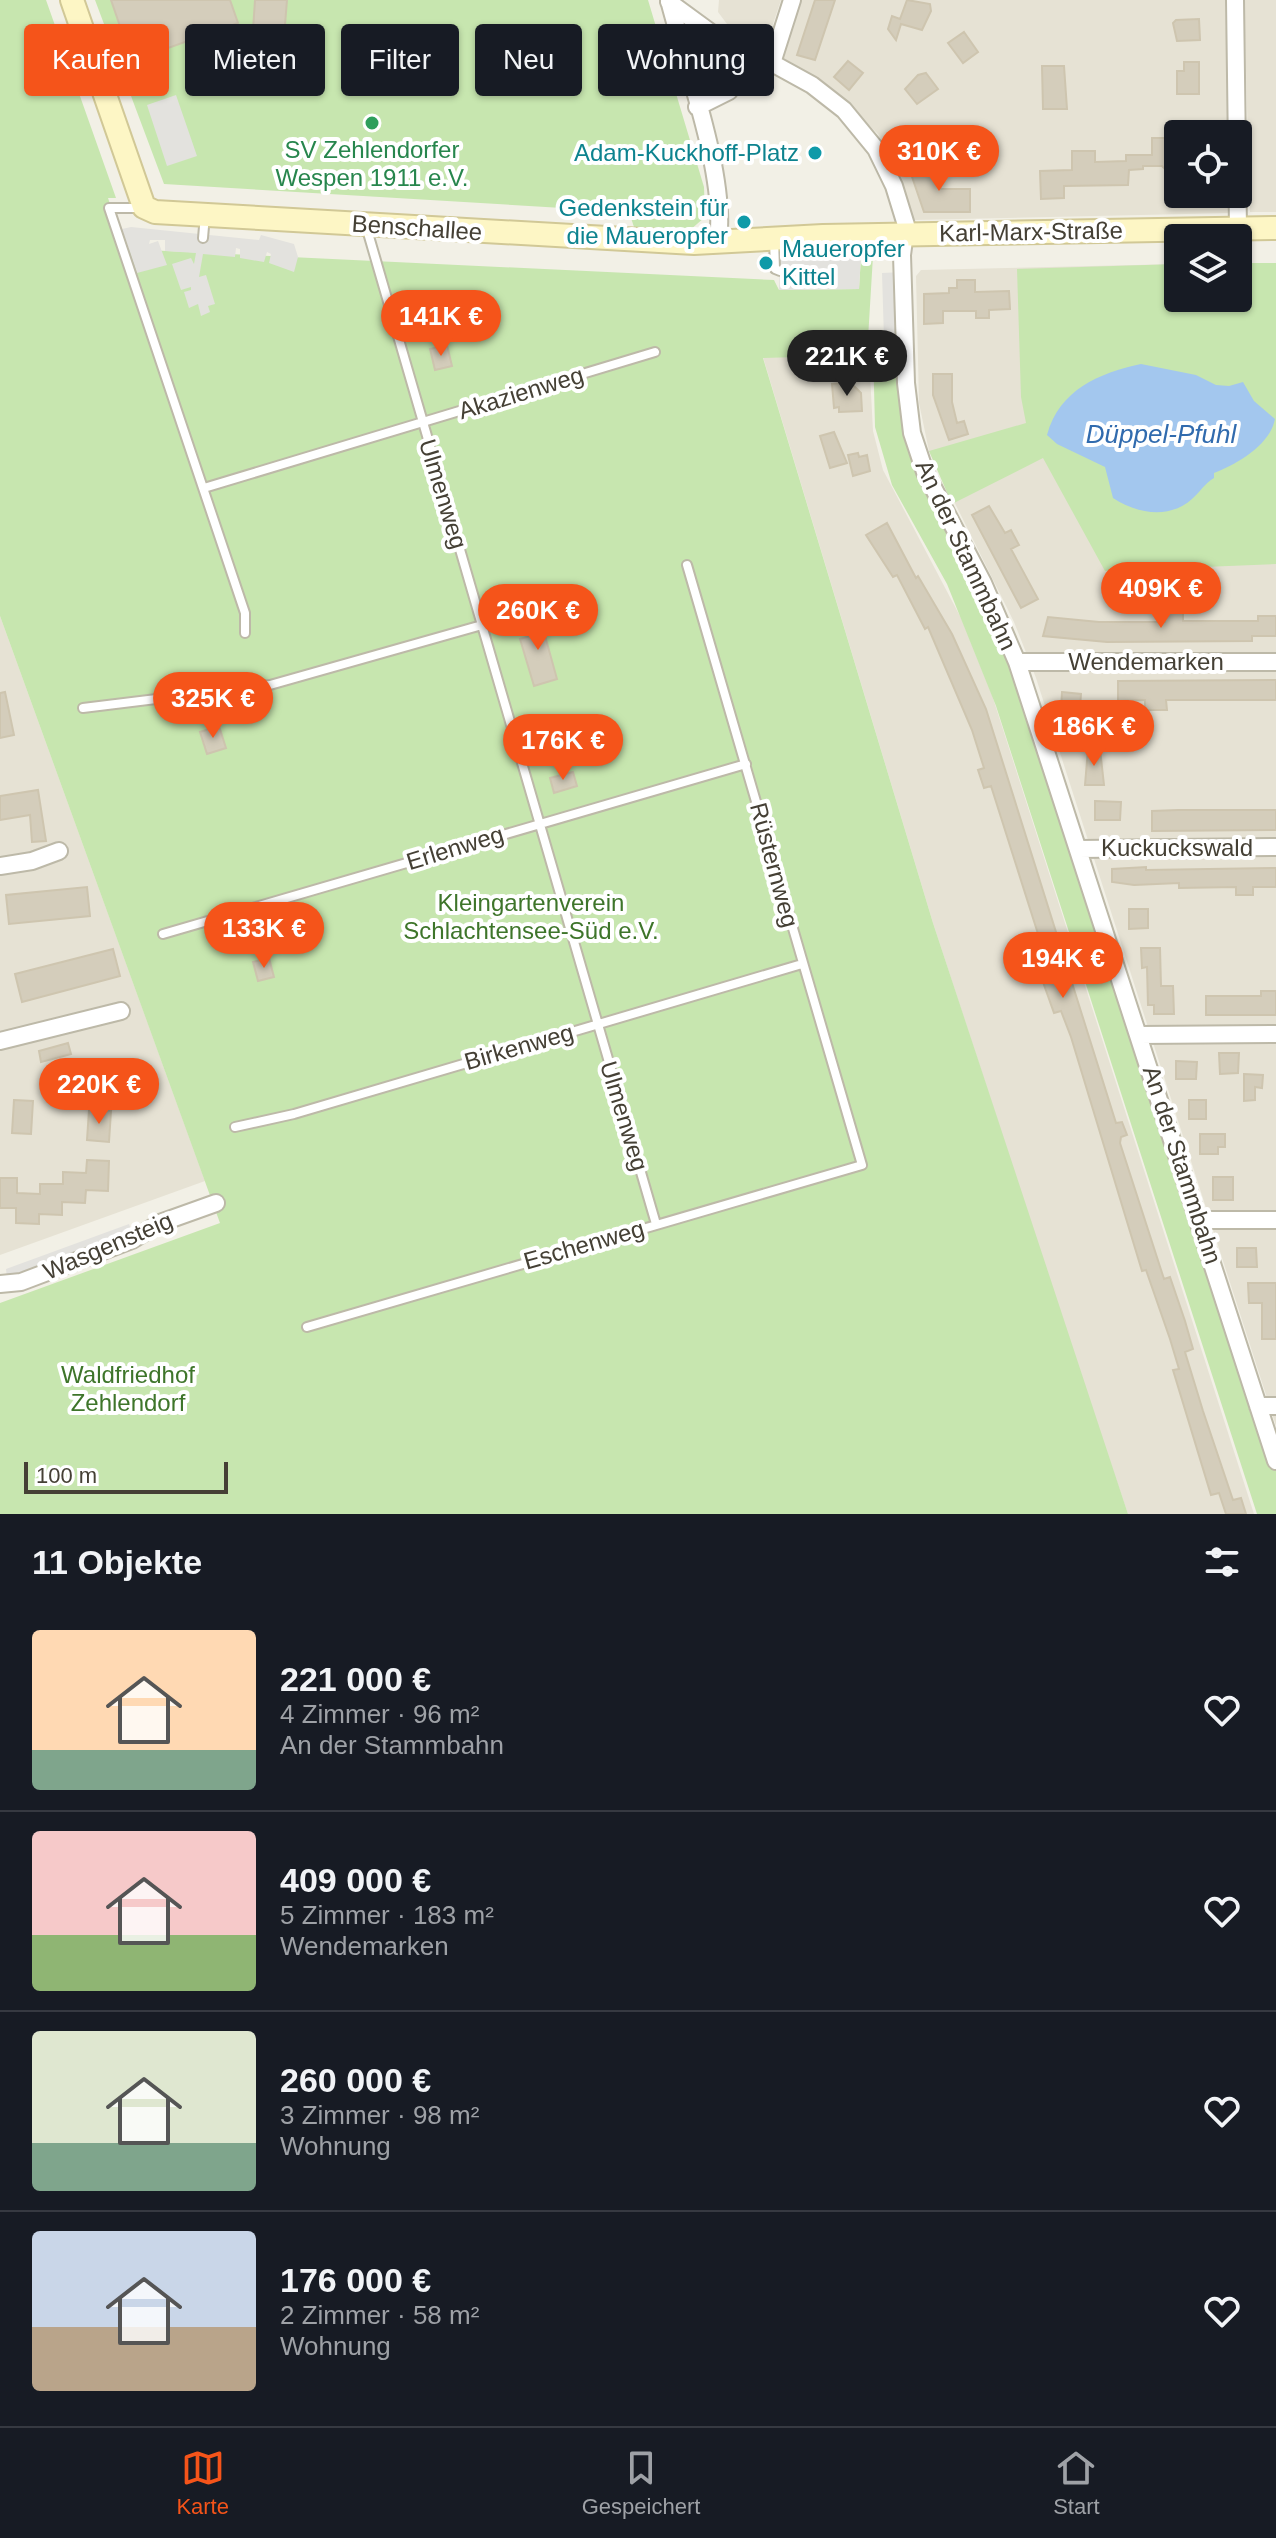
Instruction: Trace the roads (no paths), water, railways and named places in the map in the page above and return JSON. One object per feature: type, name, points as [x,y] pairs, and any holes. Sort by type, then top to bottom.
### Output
[{"type":"street","points":[[72,0],[144,207]]},
{"type":"street","name":"An der Stammbahn","points":[[792,0],[772,63],[829,97],[860,128],[876,149],[894,186],[905,234],[902,255],[906,383],[912,433],[925,472],[983,583],[1017,662],[1276,1461]]},
{"type":"street","points":[[1235,0],[1238,224]]},
{"type":"street","points":[[671,1],[721,202],[718,241]]},
{"type":"street","points":[[671,1],[710,32],[733,70],[729,91],[697,107]]},
{"type":"street","name":"Benschallee","points":[[144,207],[155,212],[690,243]]},
{"type":"street","name":"Karl-Marx-Straße","points":[[1252,228],[1276,228]]},
{"type":"street","name":"Karl-Marx-Straße","points":[[690,243],[905,234],[1164,229]]},
{"type":"street","name":"Wendemarken","points":[[1017,662],[1276,662]]},
{"type":"street","name":"Kuckuckswald","points":[[1079,849],[1276,847]]},
{"type":"street","points":[[0,866],[32,861],[59,851]]},
{"type":"street","points":[[0,1041],[121,1011]]},
{"type":"street","points":[[1139,1035],[1276,1034]]},
{"type":"street","name":"Wasgensteig","points":[[0,1284],[21,1282],[91,1256],[132,1240],[160,1223],[216,1203]]},
{"type":"street","points":[[1200,1220],[1276,1220]]},
{"type":"street","points":[[1258,1406],[1276,1406]]},
{"type":"lane","points":[[144,207],[109,208],[245,613],[245,633]]},
{"type":"lane","points":[[203,238],[205,215]]},
{"type":"lane","name":"Ulmenweg","points":[[366,224],[656,1224]]},
{"type":"lane","points":[[774,238],[775,269],[780,271]]},
{"type":"lane","name":"Akazienweg","points":[[204,488],[655,352]]},
{"type":"lane","name":"Rüsternweg","points":[[687,565],[862,1165]]},
{"type":"lane","points":[[83,708],[270,685],[482,625]]},
{"type":"lane","name":"Erlenweg","points":[[163,934],[746,764]]},
{"type":"lane","name":"Birkenweg","points":[[235,1127],[294,1114],[802,964]]},
{"type":"lane","name":"Eschenweg","points":[[307,1327],[862,1165]]},
{"type":"water","name":"Düppel-Pfuhl","points":[[1141,364],[1196,375],[1216,385],[1229,386],[1243,382],[1254,401],[1275,419],[1260,445],[1214,473],[1214,478],[1183,506],[1163,512],[1131,507],[1113,498],[1105,467],[1057,444],[1047,435],[1053,419],[1071,395],[1096,379]]},
{"type":"place","name":"SV Zehlendorfer Wespen 1911 e.V.","points":[[372,123]]},
{"type":"place","name":"Adam-Kuckhoff-Platz","points":[[815,153]]},
{"type":"place","name":"Gedenkstein für die Maueropfer","points":[[744,222]]},
{"type":"place","name":"Maueropfer Kittel","points":[[766,263]]},
{"type":"park label","name":"Kleingartenverein Schlachtensee-Süd e.V.","points":[[531,917]]},
{"type":"park label","name":"Waldfriedhof Zehlendorf","points":[[128,1389]]}]
